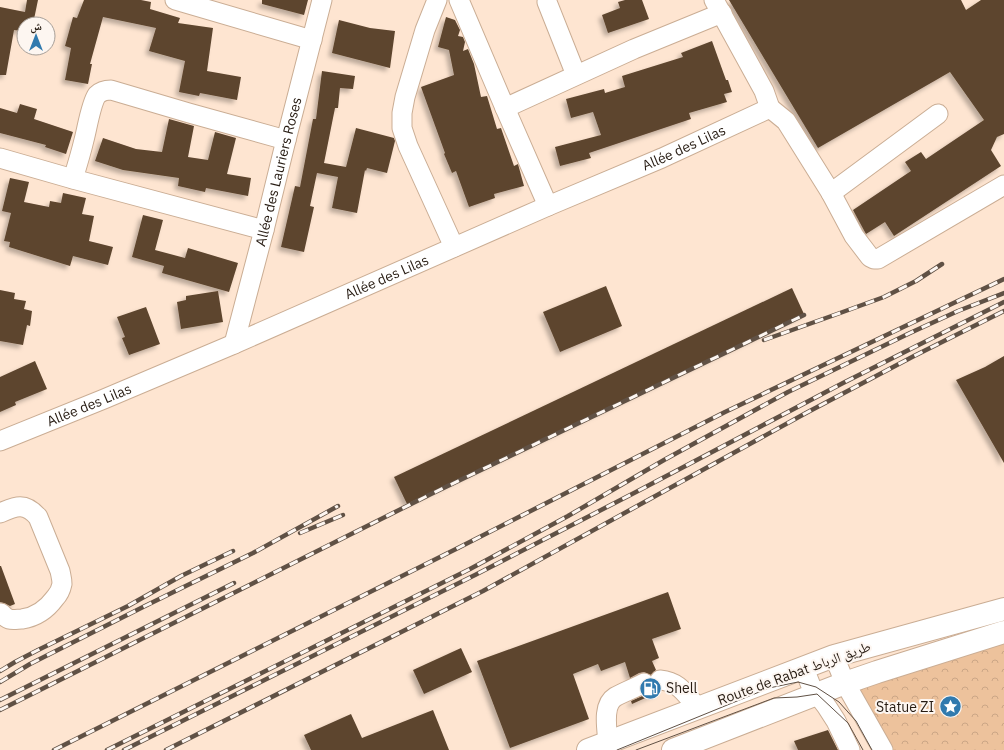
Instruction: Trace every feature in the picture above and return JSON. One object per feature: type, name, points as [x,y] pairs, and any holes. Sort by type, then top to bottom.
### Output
[{"type":"main road","name":"Route de Rabat طريق الرباط","points":[[598,746],[834,656],[1004,609]]},
{"type":"main road","name":"Route de Rabat طريق الرباط","points":[[672,750],[845,683],[1004,632]]},
{"type":"street","points":[[175,0],[312,40]]},
{"type":"street","name":"Allée des Lauriers Roses","points":[[234,344],[322,0]]},
{"type":"street","points":[[437,0],[425,30],[405,97],[402,113],[402,128],[408,146],[454,247]]},
{"type":"street","points":[[459,0],[548,206]]},
{"type":"street","points":[[547,2],[576,75]]},
{"type":"street","points":[[505,108],[634,49],[718,7],[764,91],[770,108],[786,121],[831,193],[854,236],[870,257],[878,259],[1004,185]]},
{"type":"street","points":[[73,179],[94,101],[101,92],[107,90],[286,140]]},
{"type":"street","name":"Allée des Lilas","points":[[0,441],[234,344],[548,206],[662,158],[770,108]]},
{"type":"street","points":[[831,193],[938,114]]},
{"type":"street","points":[[0,158],[264,230]]},
{"type":"street","points":[[0,513],[14,507],[23,507],[34,512],[38,517],[62,578],[61,589],[58,594],[51,604],[39,614],[32,617],[9,619],[1,613]]},
{"type":"street","points":[[834,656],[845,683],[883,750]]},
{"type":"street","points":[[804,668],[811,686],[836,721],[850,750]]},
{"type":"street","points":[[598,746],[608,704],[611,700],[652,682],[672,682],[678,686],[698,708]]},
{"type":"green space","points":[[1004,642],[1004,750],[886,750],[852,684]]},
{"type":"building","points":[[27,0],[38,0],[35,16],[16,16],[16,30],[14,30],[6,75],[0,75],[0,7],[25,12]]},
{"type":"building","points":[[84,0],[141,0],[151,2],[150,9],[180,18],[178,23],[213,28],[207,71],[241,77],[237,100],[200,93],[199,96],[179,92],[185,61],[149,51],[156,28],[103,17],[90,64],[92,64],[88,84],[65,80],[71,48],[65,46],[73,17],[77,18]]},
{"type":"building","points":[[262,0],[308,0],[304,15],[262,4]]},
{"type":"building","points":[[625,0],[642,0],[649,19],[608,33],[602,15],[620,8],[618,2]]},
{"type":"building","points":[[729,0],[961,0],[966,10],[981,0],[1004,0],[1004,134],[997,137],[991,150],[1001,166],[894,236],[885,222],[866,234],[853,210],[911,171],[905,162],[921,152],[926,159],[984,120],[950,72],[818,148]]},
{"type":"building","points":[[446,17],[455,20],[460,30],[458,36],[463,37],[465,42],[463,51],[468,49],[474,64],[481,97],[487,96],[497,129],[501,128],[514,166],[518,164],[524,186],[494,194],[495,198],[469,207],[456,171],[452,173],[444,154],[445,153],[421,87],[454,75],[449,50],[438,47]]},
{"type":"building","points":[[339,20],[370,28],[395,31],[390,68],[332,53]]},
{"type":"building","points":[[712,41],[726,80],[728,80],[732,92],[724,94],[727,102],[689,113],[691,119],[589,153],[591,158],[560,166],[555,147],[601,135],[593,112],[571,118],[566,99],[604,89],[605,93],[625,87],[622,76],[683,57],[681,53]]},
{"type":"building","points":[[322,71],[355,76],[353,89],[340,88],[338,108],[335,108],[324,163],[346,167],[356,128],[394,138],[395,141],[387,173],[367,168],[366,171],[365,170],[357,213],[332,208],[338,177],[317,173],[310,206],[314,207],[304,252],[281,247],[295,186],[300,187],[313,119],[316,119]]},
{"type":"building","points":[[20,104],[37,109],[34,119],[73,132],[66,154],[45,147],[46,145],[0,133],[0,108],[17,113]]},
{"type":"building","points":[[169,119],[194,126],[188,157],[208,160],[215,132],[236,138],[227,174],[251,178],[248,196],[206,188],[205,192],[178,186],[179,178],[123,170],[95,161],[103,138],[136,149],[162,152]]},
{"type":"building","points":[[10,178],[29,182],[24,202],[49,207],[50,201],[61,203],[63,193],[86,198],[82,214],[94,216],[89,241],[113,247],[108,265],[73,256],[70,266],[9,247],[10,242],[4,241],[11,213],[2,211]]},
{"type":"building","points":[[143,215],[163,220],[155,250],[185,258],[188,248],[238,263],[229,292],[162,273],[164,266],[132,257]]},
{"type":"building","points":[[606,286],[622,326],[560,352],[543,312]]},
{"type":"building","points":[[792,288],[804,314],[407,504],[394,477]]},
{"type":"building","points":[[0,290],[15,293],[14,299],[26,301],[24,309],[32,311],[30,326],[27,325],[23,345],[0,341]]},
{"type":"building","points":[[218,291],[223,322],[181,329],[177,302],[186,300],[186,296]]},
{"type":"building","points":[[146,307],[160,344],[129,355],[122,338],[125,337],[117,317]]},
{"type":"building","points":[[1004,356],[1004,463],[956,380],[985,367]]},
{"type":"building","points":[[35,361],[47,389],[15,402],[16,405],[0,412],[0,377]]},
{"type":"building","points":[[0,566],[15,604],[10,606],[0,602]]},
{"type":"building","points":[[668,592],[681,629],[652,639],[659,658],[652,661],[656,670],[651,675],[644,672],[630,678],[625,662],[601,671],[598,664],[573,674],[589,719],[510,748],[477,661]]},
{"type":"building","points":[[461,648],[472,672],[424,694],[413,670]]},
{"type":"building","points":[[653,689],[661,691],[632,704],[631,701],[649,693]]},
{"type":"building","points":[[433,710],[449,750],[311,750],[304,735],[351,714],[362,738]]},
{"type":"building","points":[[828,730],[838,750],[798,750],[794,741]]},
{"type":"tram line","points":[[617,750],[769,688],[798,682],[816,687],[839,702],[856,721],[872,750]]},
{"type":"tram line","points":[[636,750],[774,698],[817,694],[848,723],[863,750]]},
{"type":"railway","points":[[764,340],[884,297],[916,281],[942,264]]},
{"type":"railway","points":[[54,750],[458,548],[725,412],[1004,279]]},
{"type":"railway","points":[[107,750],[470,569],[568,516],[664,460],[788,392],[910,333],[958,311],[1004,293]]},
{"type":"railway","points":[[124,750],[475,575],[843,383],[1004,302]]},
{"type":"railway","points":[[166,750],[483,591],[806,413],[914,356],[1004,311]]},
{"type":"railway","points":[[0,710],[431,494],[804,315]]},
{"type":"railway","points":[[0,682],[30,664],[253,553],[338,506]]},
{"type":"railway","points":[[300,533],[343,515]]},
{"type":"railway","points":[[0,671],[38,650],[128,606],[181,576],[233,551]]},
{"type":"railway","points":[[0,700],[234,583]]},
{"type":"place","name":"Shell","points":[[651,688]]},
{"type":"place","name":"Statue ZI","points":[[950,707]]}]
